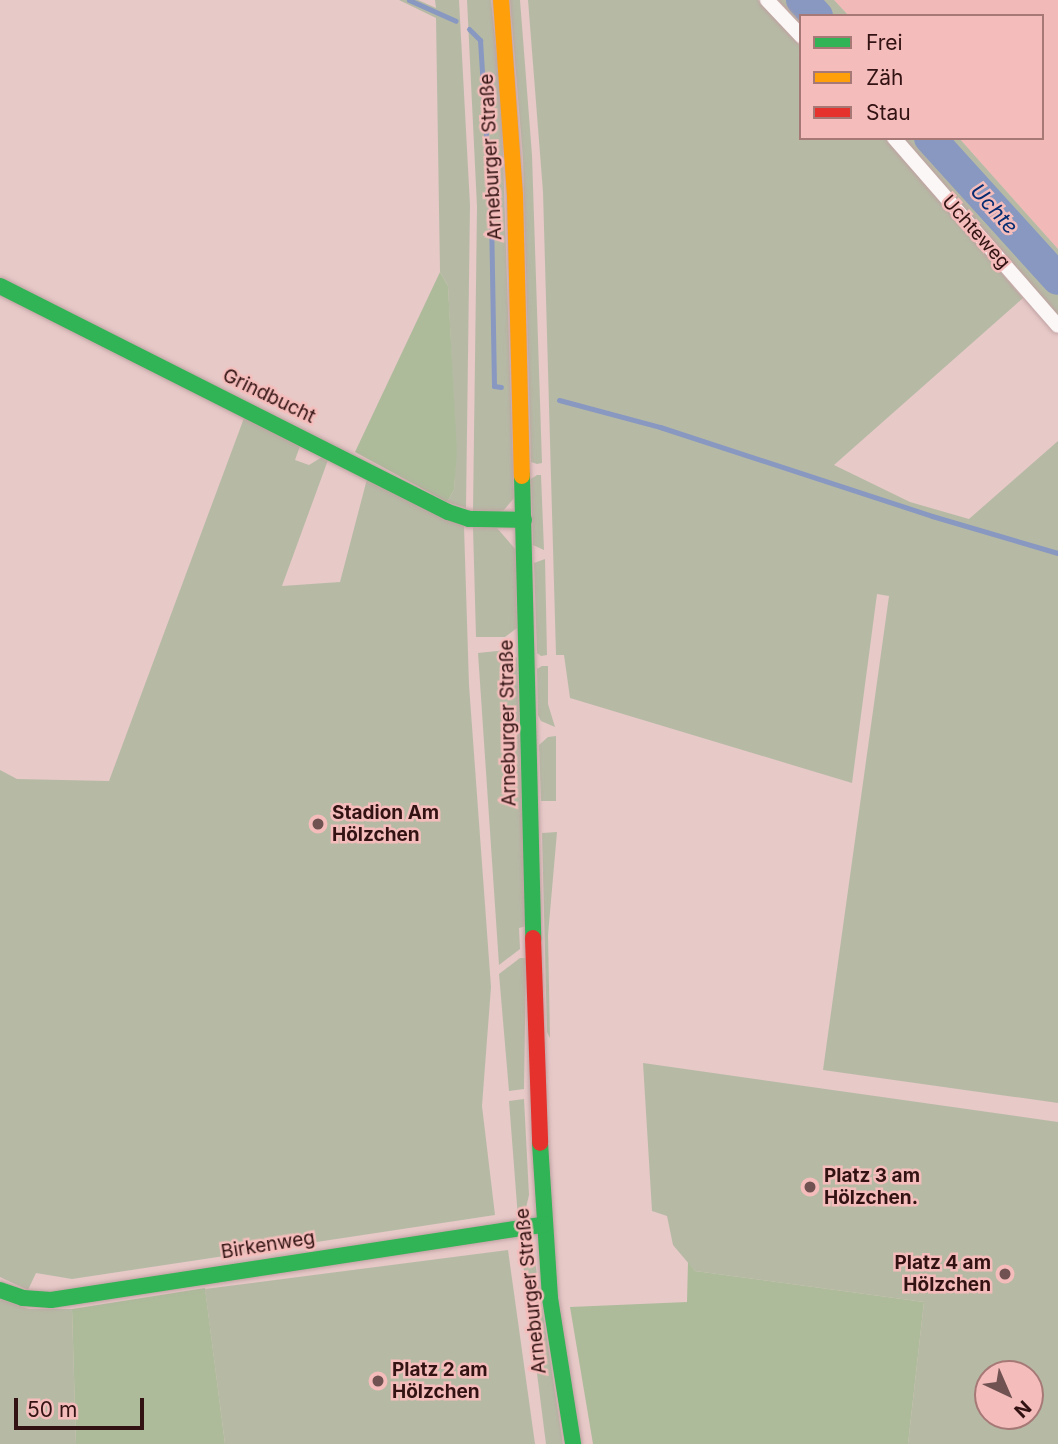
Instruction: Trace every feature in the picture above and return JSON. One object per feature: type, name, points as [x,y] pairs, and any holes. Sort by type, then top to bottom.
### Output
[{"type":"main road","name":"Arneburger Straße","points":[[501,0],[515,196],[537,1096],[550,1298],[573,1444]]},
{"type":"main road","name":"Grindbucht","points":[[0,286],[448,512],[469,519],[524,520]]},
{"type":"main road","name":"Birkenweg","points":[[0,1290],[23,1298],[51,1300],[544,1225]]},
{"type":"street","points":[[767,0],[799,34]]},
{"type":"street","name":"Uchteweg","points":[[896,140],[1058,326]]},
{"type":"shaded area","points":[[834,0],[1058,0],[1058,249],[961,140],[1044,140],[1044,14],[847,14]]},
{"type":"green space","points":[[399,0],[418,0],[436,8],[435,0],[459,0],[470,205],[466,508],[447,502],[454,490],[456,452],[448,286],[440,272],[436,18]]},
{"type":"green space","points":[[467,0],[491,0],[501,95],[514,498],[504,510],[497,512],[473,511],[477,207]]},
{"type":"green space","points":[[510,0],[520,0],[532,155],[542,463],[537,464],[531,462],[523,159]]},
{"type":"green space","points":[[528,0],[758,0],[799,45],[799,140],[887,140],[1023,298],[834,465],[910,502],[969,519],[1058,441],[1058,1103],[823,1070],[889,596],[877,594],[852,783],[570,698],[564,655],[556,655],[543,192]]},
{"type":"green space","points":[[778,0],[834,0],[847,14],[799,14],[799,23]]},
{"type":"green space","points":[[903,140],[961,140],[1058,249],[1058,319]]},
{"type":"green space","points":[[440,272],[448,286],[457,452],[454,490],[447,502],[355,452]]},
{"type":"green space","name":"Stadion Am Hölzchen","points":[[244,418],[300,446],[295,460],[309,465],[322,457],[328,460],[282,586],[340,582],[367,479],[464,526],[469,685],[491,987],[482,1106],[495,1215],[72,1279],[36,1273],[28,1290],[0,1277],[0,770],[17,779],[109,781]]},
{"type":"green space","points":[[541,475],[544,550],[533,545],[531,479]]},
{"type":"green space","points":[[473,527],[497,528],[516,550],[517,628],[505,637],[476,637]]},
{"type":"green space","points":[[545,559],[547,655],[541,656],[537,653],[534,563]]},
{"type":"green space","points":[[507,650],[517,658],[526,926],[519,928],[520,949],[499,965],[478,653]]},
{"type":"green space","points":[[548,666],[548,704],[555,727],[541,721],[538,715],[537,669]]},
{"type":"green space","points":[[556,736],[556,801],[541,801],[539,745],[548,737]]},
{"type":"green space","points":[[557,832],[548,935],[550,1038],[547,1032],[542,833]]},
{"type":"green space","points":[[520,958],[526,958],[524,1089],[509,1091],[499,974]]},
{"type":"green space","points":[[643,1063],[1058,1122],[1058,1444],[908,1444],[924,1302],[695,1271],[673,1245],[667,1216],[652,1211]]},
{"type":"green space","points":[[524,1099],[529,1195],[525,1212],[518,1218],[509,1101]]},
{"type":"green space","points":[[520,1240],[534,1255],[563,1444],[546,1444]]},
{"type":"green space","name":"Platz 2 am Hölzchen","points":[[508,1250],[535,1444],[225,1444],[205,1289]]},
{"type":"green space","points":[[688,1262],[695,1271],[924,1302],[908,1444],[593,1444],[570,1307],[687,1302]]},
{"type":"green space","points":[[205,1288],[225,1444],[76,1444],[72,1309]]},
{"type":"green space","points":[[0,1299],[29,1309],[72,1309],[76,1444],[0,1444]]},
{"type":"waterway","points":[[409,0],[456,21]]},
{"type":"waterway","name":"Uchte","points":[[802,0],[815,14]]},
{"type":"waterway","points":[[469,29],[480,40],[491,214],[494,386],[501,387]]},
{"type":"waterway","name":"Uchte","points":[[932,140],[1058,279]]},
{"type":"waterway","points":[[559,400],[660,427],[932,516],[1058,553]]},
{"type":"traffic: fast","points":[[0,286],[448,512],[469,519],[524,520]]},
{"type":"traffic: fast","points":[[522,476],[533,938]]},
{"type":"traffic: fast","points":[[540,1143],[550,1298],[573,1444]]},
{"type":"traffic: fast","points":[[0,1290],[23,1298],[51,1300],[544,1225]]},
{"type":"traffic: slow","points":[[501,0],[515,196],[522,476]]},
{"type":"traffic: jam","points":[[533,938],[540,1143]]},
{"type":"place","name":"Stadion Am Hölzchen","points":[[318,824]]},
{"type":"place","name":"Platz 3 am Hölzchen.","points":[[810,1187]]},
{"type":"place","name":"Platz 4 am Hölzchen","points":[[1005,1274]]},
{"type":"place","name":"Platz 2 am Hölzchen","points":[[378,1381]]}]
